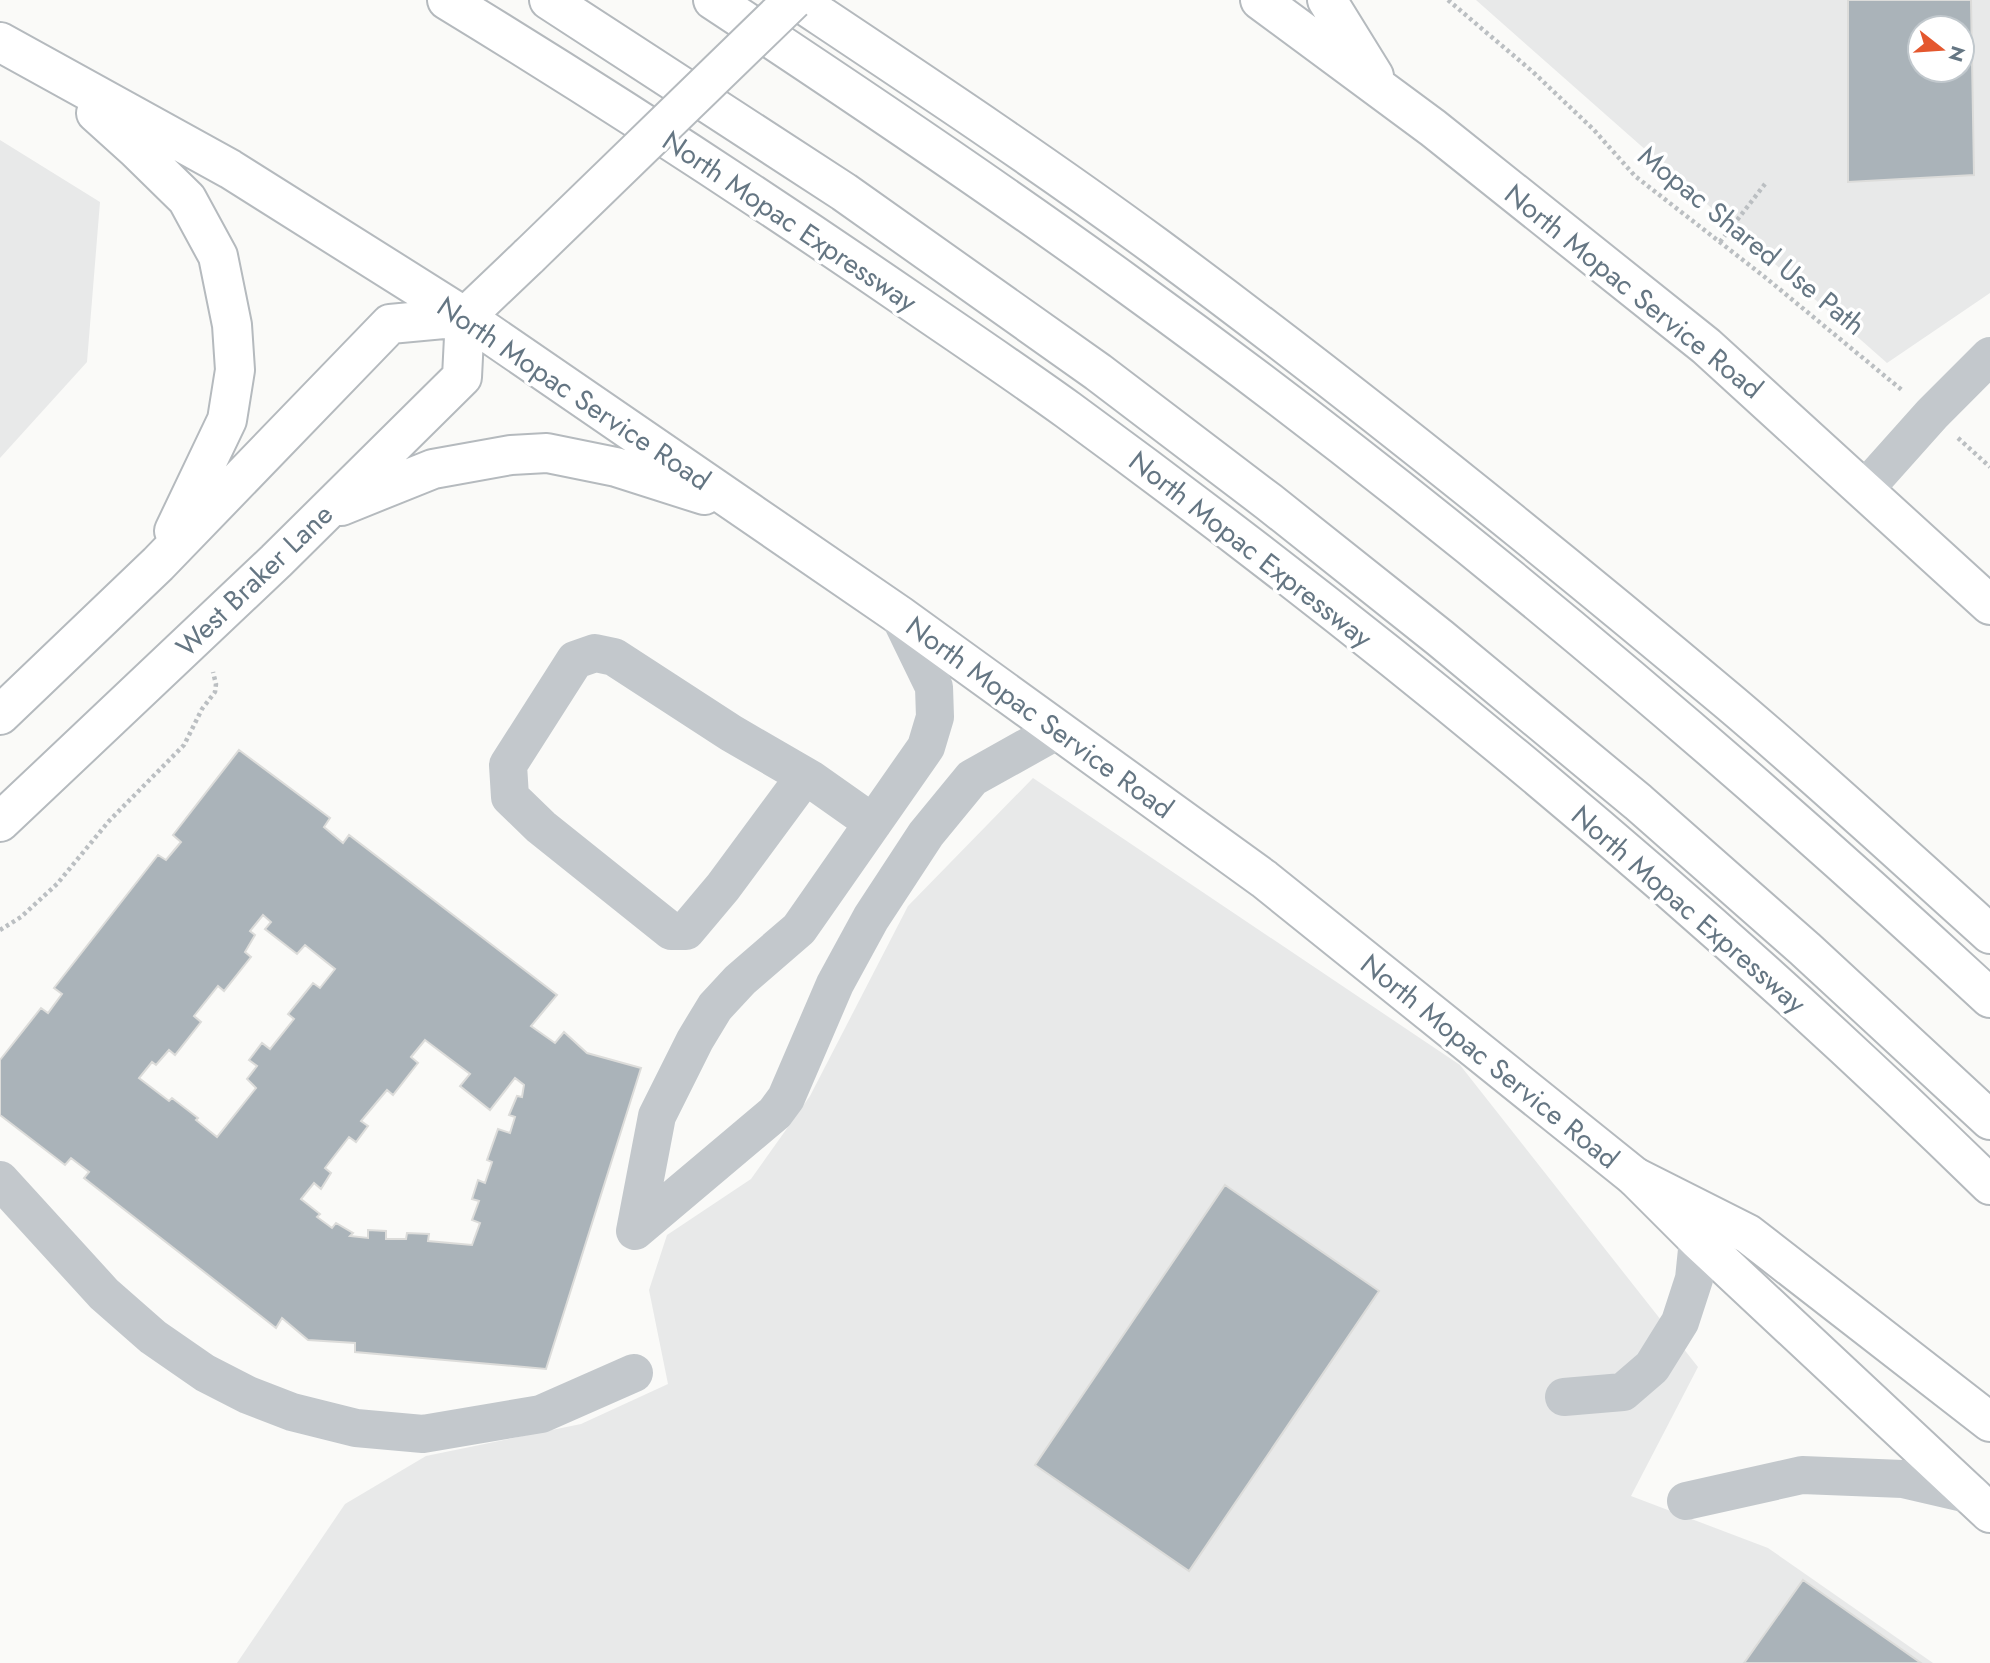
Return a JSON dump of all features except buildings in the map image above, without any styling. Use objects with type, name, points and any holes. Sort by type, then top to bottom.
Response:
[{"type":"main road","name":"North Mopac Expressway","points":[[447,0],[576,79],[836,250],[1064,407],[1232,532],[1411,673],[1608,835],[1767,975],[1990,1185]]},
{"type":"main road","points":[[548,0],[855,200],[1098,372],[1269,502],[1440,638],[1638,802],[1805,949],[1990,1120]]},
{"type":"main road","points":[[713,0],[919,137],[1098,263],[1333,438],[1514,582],[1699,737],[1858,876],[1990,998]]},
{"type":"main road","points":[[0,715],[158,564],[390,324],[465,317],[795,0],[934,91],[1153,245],[1407,438],[1531,537],[1731,704],[1990,934]]},
{"type":"main road","name":"North Mopac Service Road","points":[[1260,0],[1433,128],[1706,346],[1990,605]]},
{"type":"main road","points":[[1327,0],[1387,96]]},
{"type":"main road","name":"North Mopac Service Road","points":[[0,42],[230,169],[465,317],[899,615],[1264,879],[1635,1177],[1698,1240],[1981,1504]]},
{"type":"main road","points":[[38,63],[137,150],[187,199],[218,256],[233,325],[235,370],[227,420],[158,564]]},
{"type":"main road","name":"West Braker Lane","points":[[0,822],[275,561],[462,377],[465,317]]},
{"type":"main road","points":[[323,513],[433,469],[510,455],[547,453],[616,467],[743,508]]},
{"type":"main road","points":[[1635,1177],[1748,1234],[1990,1422]]},
{"type":"street","points":[[1865,489],[1932,414],[1990,356]]},
{"type":"street","points":[[899,615],[934,687],[935,717],[926,747],[799,929],[734,986],[715,1007],[695,1040],[657,1116],[635,1231],[775,1113],[786,1098],[835,984],[872,918],[926,834],[972,778],[1058,730]]},
{"type":"street","points":[[806,776],[723,887],[686,931],[671,931],[541,827],[510,797],[508,765],[575,660],[595,653],[614,657],[731,733],[806,776],[873,823]]},
{"type":"street","points":[[0,1180],[104,1294],[153,1337],[205,1373],[248,1395],[292,1412],[356,1428],[423,1434],[541,1414],[634,1373]]},
{"type":"street","points":[[1564,1397],[1623,1392],[1652,1367],[1680,1322],[1693,1279],[1698,1240]]},
{"type":"street","points":[[1686,1501],[1802,1475],[1902,1479],[1981,1504]]},
{"type":"path","name":"Mopac Shared Use Path","points":[[1448,0],[1533,72],[1594,130],[1635,176],[1908,395]]},
{"type":"path","points":[[1720,242],[1765,184]]},
{"type":"path","points":[[1956,437],[1990,467]]},
{"type":"path","points":[[0,930],[21,917],[57,884],[109,821],[184,745],[202,709],[215,692],[212,668]]},
{"type":"shaded area","points":[[1476,0],[1990,0],[1990,293],[1887,363]]},
{"type":"shaded area","points":[[0,140],[100,202],[87,362],[0,458]]},
{"type":"shaded area","points":[[1033,778],[1460,1065],[1698,1367],[1631,1496],[1768,1548],[1933,1663],[237,1663],[345,1504],[426,1456],[581,1424],[668,1384],[649,1290],[667,1235],[751,1179],[810,1096],[908,906]]}]
